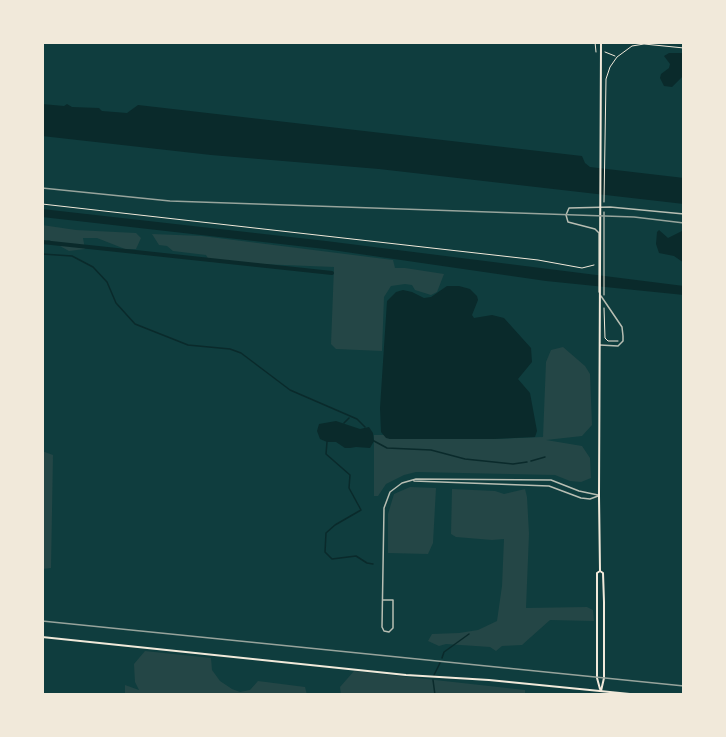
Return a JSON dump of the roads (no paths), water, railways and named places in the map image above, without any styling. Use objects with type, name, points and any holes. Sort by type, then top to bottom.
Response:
[{"type":"main road","points":[[601,42],[599,496],[600,571],[603,573],[604,622],[604,678],[601,692]]},
{"type":"main road","points":[[600,571],[597,573],[597,675],[601,692]]},
{"type":"main road","points":[[42,637],[405,675],[489,680],[640,695]]},
{"type":"street","points":[[599,345],[618,345],[623,341],[623,336],[622,327],[602,299],[598,288],[599,233],[595,229],[568,222],[566,213],[571,207],[610,207],[684,214]]},
{"type":"street","points":[[383,600],[393,600],[393,628],[387,633],[382,627],[385,504],[390,492],[396,486],[411,481],[486,478],[551,480],[599,496]]},
{"type":"street","points":[[411,481],[549,486],[581,498],[590,499],[599,496]]},
{"type":"waterway","points":[[42,242],[332,273]]},
{"type":"waterway","points":[[42,254],[72,256],[93,267],[107,282],[116,303],[135,324],[188,345],[230,349],[241,353],[290,390],[357,419],[365,427]]},
{"type":"waterway","points":[[344,423],[349,418]]},
{"type":"waterway","points":[[374,441],[387,448],[431,450],[465,459],[513,464],[527,462]]},
{"type":"waterway","points":[[327,442],[326,454],[350,475],[349,488],[361,510],[326,533],[325,552],[332,559],[356,556],[373,564]]},
{"type":"waterway","points":[[531,461],[545,457]]},
{"type":"waterway","points":[[442,658],[444,652],[469,634]]},
{"type":"waterway","points":[[434,675],[440,663]]},
{"type":"waterway","points":[[433,680],[435,695]]},
{"type":"railway","points":[[42,188],[170,201],[634,217],[684,223]]},
{"type":"railway","points":[[42,621],[684,686]]}]
